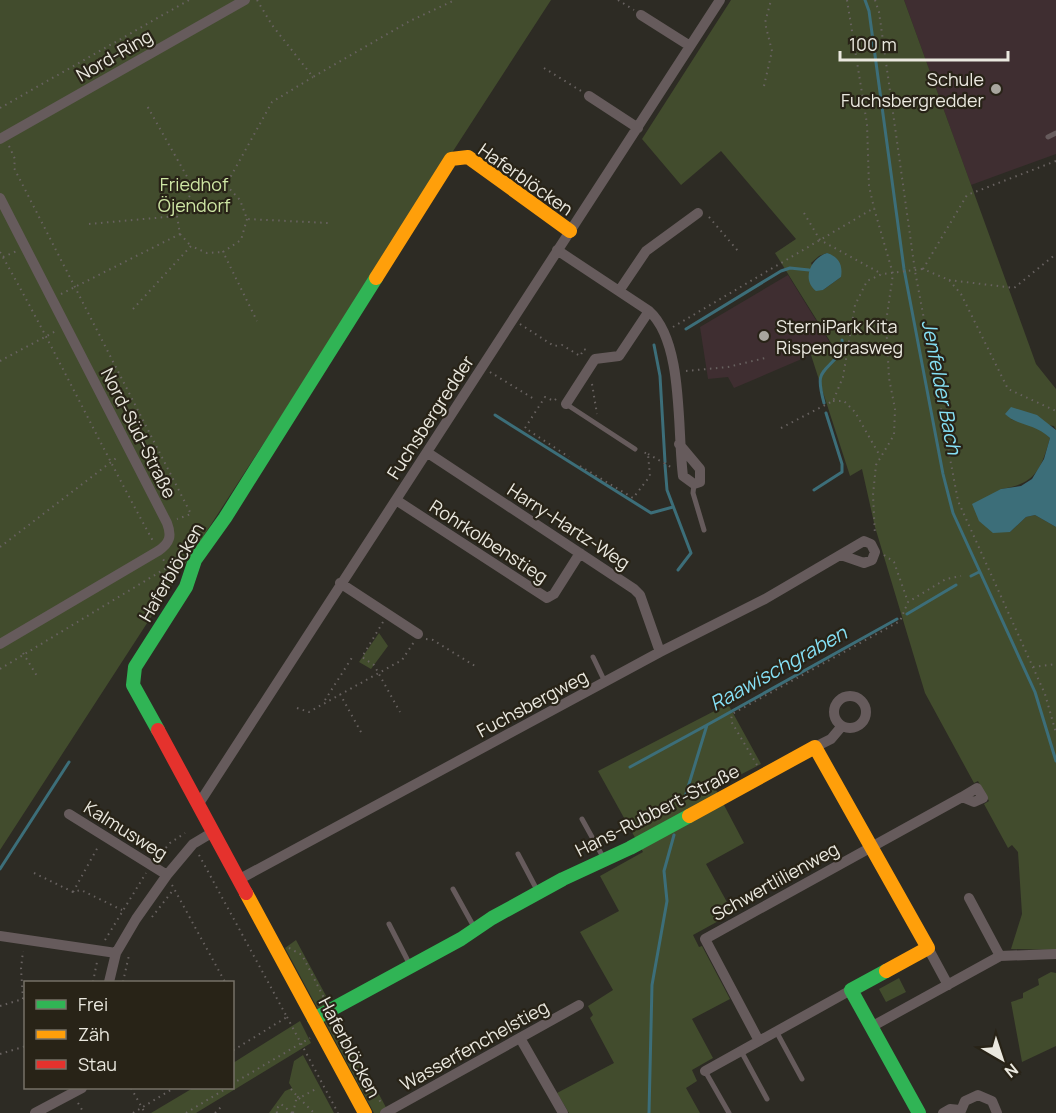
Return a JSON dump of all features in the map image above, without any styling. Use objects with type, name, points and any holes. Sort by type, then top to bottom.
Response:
[{"type":"street","name":"Nord-Ring","points":[[2,137],[245,0]]},
{"type":"street","name":"Fuchsbergredder","points":[[198,805],[720,0]]},
{"type":"street","points":[[641,15],[690,46]]},
{"type":"street","points":[[588,96],[638,128]]},
{"type":"street","name":"Haferblöcken","points":[[365,1113],[133,685],[132,676],[135,667],[186,587],[195,560],[225,518],[451,159],[468,157],[570,231]]},
{"type":"street","name":"Nord-Süd-Straße","points":[[0,198],[167,523],[170,537],[167,544],[158,551]]},
{"type":"street","points":[[619,291],[646,250],[698,213]]},
{"type":"street","points":[[557,250],[649,311],[665,332],[673,357],[679,444],[683,476],[694,484],[700,482],[700,469],[679,444]]},
{"type":"street","points":[[566,404],[595,359],[619,356],[649,311]]},
{"type":"street","name":"Harry-Hartz-Weg","points":[[428,453],[634,589],[639,595],[660,652]]},
{"type":"street","name":"Rohrkolbenstieg","points":[[396,500],[547,598],[554,594],[580,553]]},
{"type":"street","name":"Fuchsbergweg","points":[[238,880],[660,652],[765,599],[864,541],[877,548]]},
{"type":"street","points":[[841,555],[864,563],[873,558],[877,548]]},
{"type":"street","points":[[0,644],[158,551]]},
{"type":"street","points":[[340,583],[418,634]]},
{"type":"street","points":[[843,726],[831,739],[815,747],[948,985]]},
{"type":"street","name":"Hans-Rubbert-Straße","points":[[318,1025],[461,939],[474,928],[603,858],[630,848],[815,747]]},
{"type":"street","name":"Schwertlilienweg","points":[[759,1041],[705,939],[962,797]]},
{"type":"street","name":"Kalmusweg","points":[[69,814],[167,875]]},
{"type":"street","points":[[109,981],[116,953],[167,875],[193,844],[213,832]]},
{"type":"street","points":[[969,898],[1000,956]]},
{"type":"street","points":[[0,936],[116,953]]},
{"type":"street","points":[[705,1071],[928,948]]},
{"type":"street","points":[[871,1027],[1000,956],[1056,954]]},
{"type":"street","points":[[851,990],[919,1113]]},
{"type":"street","name":"Wasserfenchelstieg","points":[[385,1113],[579,1005]]},
{"type":"street","points":[[520,1038],[563,1113]]},
{"type":"street","points":[[35,1113],[80,1089]]},
{"type":"street","points":[[943,1113],[950,1109],[960,1112],[969,1098],[981,1096],[992,1101],[998,1113]]},
{"type":"lane","points":[[1048,137],[1056,133]]},
{"type":"lane","points":[[566,404],[635,449]]},
{"type":"lane","points":[[694,484],[693,493],[704,530]]},
{"type":"lane","points":[[593,657],[605,682]]},
{"type":"lane","points":[[582,819],[603,858]]},
{"type":"lane","points":[[518,854],[539,892]]},
{"type":"lane","points":[[453,889],[474,928]]},
{"type":"lane","points":[[389,924],[411,967]]},
{"type":"lane","points":[[776,1031],[802,1079]]},
{"type":"lane","points":[[741,1051],[767,1099]]},
{"type":"lane","points":[[705,1071],[729,1113]]},
{"type":"path","points":[[0,108],[189,0]]},
{"type":"path","points":[[257,0],[272,25],[313,77]]},
{"type":"path","points":[[226,185],[272,102],[410,21],[454,0]]},
{"type":"path","points":[[618,0],[641,15]]},
{"type":"path","points":[[764,86],[772,51],[765,23],[771,0]]},
{"type":"path","points":[[847,0],[867,124],[869,186],[893,274],[886,322],[889,378],[895,409],[894,435],[876,465],[873,495],[875,532],[877,548],[880,554],[894,562],[908,602]]},
{"type":"path","points":[[875,0],[879,12],[904,181],[915,272],[958,501],[1045,694],[1056,733]]},
{"type":"path","points":[[544,68],[588,96]]},
{"type":"path","points":[[146,104],[194,189]]},
{"type":"path","points":[[2,137],[15,159],[14,168],[191,514],[167,523]]},
{"type":"path","points":[[833,401],[843,377],[855,305],[867,281],[882,274],[915,272],[923,269],[967,195],[1056,161]]},
{"type":"path","points":[[194,189],[226,185]]},
{"type":"path","points":[[194,189],[177,216],[180,234],[191,246],[207,253],[223,252],[241,240],[247,219],[240,200],[226,185]]},
{"type":"path","points":[[665,332],[874,208]]},
{"type":"path","points":[[698,213],[706,213],[738,251]]},
{"type":"path","points":[[804,213],[820,240],[882,274]]},
{"type":"path","points":[[89,224],[177,216]]},
{"type":"path","points":[[247,219],[328,223]]},
{"type":"path","points":[[51,299],[180,234]]},
{"type":"path","points":[[133,309],[191,246]]},
{"type":"path","points":[[3,257],[24,247]]},
{"type":"path","points":[[0,252],[47,336],[109,462],[168,567],[0,669]]},
{"type":"path","points":[[223,252],[257,321]]},
{"type":"path","points":[[923,269],[948,280],[1014,288],[1056,254]]},
{"type":"path","points":[[948,280],[971,309],[1008,389],[1056,411]]},
{"type":"path","points":[[513,320],[554,346],[562,345],[580,356],[584,349],[601,358]]},
{"type":"path","points":[[0,361],[65,327]]},
{"type":"path","points":[[674,373],[728,367],[765,358]]},
{"type":"path","points":[[482,368],[534,399]]},
{"type":"path","points":[[589,370],[598,423],[596,425]]},
{"type":"path","points":[[566,404],[545,397],[525,428],[569,457]]},
{"type":"path","points":[[781,428],[833,401],[844,401],[855,412],[880,456]]},
{"type":"path","points":[[635,449],[673,468],[677,476],[683,476]]},
{"type":"path","points":[[0,547],[109,462],[130,450]]},
{"type":"path","points":[[580,465],[633,498],[650,476],[648,454]]},
{"type":"path","points":[[763,775],[731,721],[732,714],[900,621],[908,602],[946,579],[962,576]]},
{"type":"path","points":[[388,614],[362,657],[374,665],[400,712]]},
{"type":"path","points":[[297,708],[309,712],[402,660],[418,634],[429,642],[433,640],[475,666]]},
{"type":"path","points":[[23,653],[37,676]]},
{"type":"path","points":[[324,703],[354,656]]},
{"type":"path","points":[[1033,667],[1056,664]]},
{"type":"path","points":[[340,694],[362,734]]},
{"type":"path","points":[[93,981],[99,950],[122,910],[151,865],[170,843],[185,833]]},
{"type":"path","points":[[73,892],[104,836]]},
{"type":"path","points":[[204,865],[338,1113]]},
{"type":"path","points":[[34,873],[73,892],[81,890],[122,910]]},
{"type":"path","points":[[167,875],[224,981]]},
{"type":"path","points":[[146,925],[174,889]]},
{"type":"path","points":[[0,1006],[24,999],[21,969],[25,939]]},
{"type":"path","points":[[123,981],[130,948]]},
{"type":"path","points":[[234,1050],[287,1017]]},
{"type":"path","points":[[234,1083],[301,1043],[318,1025]]},
{"type":"path","points":[[0,1054],[24,1047]]},
{"type":"path","points":[[278,1113],[276,1108],[281,1104],[292,1113],[298,1097],[318,1088]]},
{"type":"path","points":[[132,1089],[145,1113]]},
{"type":"path","points":[[133,1113],[172,1089]]},
{"type":"path","points":[[186,1113],[226,1089]]},
{"type":"path","points":[[291,1089],[314,1113]]},
{"type":"path","points":[[215,1113],[223,1105]]},
{"type":"shaded area","name":"Schule Fuchsbergredder","points":[[904,0],[1056,0],[1056,154],[971,185]]},
{"type":"shaded area","name":"SterniPark Kita Rispengrasweg","points":[[788,275],[832,346],[734,388],[728,377],[708,379],[700,327]]},
{"type":"green space","name":"Friedhof Öjendorf","points":[[0,0],[551,0],[0,850]]},
{"type":"green space","points":[[731,0],[904,0],[1036,364],[1056,389],[1056,430],[1054,426],[1010,419],[1039,428],[1050,438],[1040,467],[1035,474],[1022,483],[1001,489],[1010,532],[1026,517],[1035,515],[1056,527],[1056,950],[1011,949],[1022,914],[1018,852],[1012,845],[1008,848],[984,804],[989,801],[978,781],[974,783],[925,693],[875,527],[862,469],[850,476],[811,355],[833,346],[775,253],[796,239],[721,151],[681,185],[642,139]],"holes":[[[827,253],[841,277],[823,290],[811,263]]]},
{"type":"green space","points":[[379,633],[388,646],[371,669],[359,662]]},
{"type":"green space","points":[[728,704],[761,764],[715,788],[744,843],[706,864],[733,913],[693,935],[699,947],[702,946],[730,999],[692,1019],[713,1058],[692,1070],[697,1081],[686,1088],[700,1113],[569,1113],[557,1093],[614,1063],[590,1018],[593,1015],[588,1006],[613,990],[580,932],[619,911],[600,876],[643,852],[598,771]]},
{"type":"green space","points":[[296,940],[389,1113],[374,1113],[285,948]]},
{"type":"green space","points":[[1051,972],[1056,973],[1056,1046],[1022,1062],[1011,1002],[1023,998],[1023,993],[1039,985],[1038,979]]},
{"type":"green space","points":[[899,978],[906,992],[886,1002],[879,989]]},
{"type":"green space","points":[[300,1021],[311,1043],[196,1113],[151,1113],[191,1089],[234,1089],[234,1062]]},
{"type":"green space","points":[[303,1055],[334,1113],[269,1113],[285,1091],[292,1088],[289,1083],[294,1061]]},
{"type":"water","points":[[827,253],[839,262],[841,277],[823,290],[816,291],[809,281],[810,269],[816,259]]},
{"type":"water","points":[[1011,407],[1037,415],[1056,430],[1056,527],[1035,515],[1026,517],[1010,532],[993,533],[979,521],[972,504],[1001,489],[1021,486],[1032,479],[1044,459],[1050,438],[1010,418],[1005,414]]},
{"type":"waterway","name":"Jenfelder Bach","points":[[865,0],[869,11],[904,269],[943,474],[953,513],[1035,692],[1056,761]]},
{"type":"waterway","points":[[686,329],[781,271],[790,268],[809,270]]},
{"type":"waterway","points":[[824,403],[820,378],[825,369],[842,351],[842,340]]},
{"type":"waterway","points":[[654,345],[660,376],[665,462]]},
{"type":"waterway","points":[[814,490],[842,472],[842,464],[826,413]]},
{"type":"waterway","points":[[495,415],[651,513],[673,507]]},
{"type":"waterway","points":[[665,465],[667,490],[691,553],[678,570]]},
{"type":"waterway","name":"Raawischgraben","points":[[971,576],[979,572]]},
{"type":"waterway","name":"Raawischgraben","points":[[907,614],[956,585]]},
{"type":"waterway","name":"Raawischgraben","points":[[685,797],[707,725],[897,619]]},
{"type":"waterway","points":[[630,767],[707,725]]},
{"type":"waterway","points":[[0,869],[69,762]]},
{"type":"waterway","name":"Raawischgraben","points":[[649,1113],[652,985],[667,901],[664,871],[674,835]]},
{"type":"traffic: fast","points":[[158,730],[133,685],[135,667],[186,587],[195,560],[225,518],[376,278]]},
{"type":"traffic: fast","points":[[314,1019],[461,939],[492,918],[563,879],[630,848],[689,816]]},
{"type":"traffic: fast","points":[[886,971],[851,990],[919,1113]]},
{"type":"traffic: slow","points":[[376,278],[451,159],[468,157],[570,231]]},
{"type":"traffic: slow","points":[[689,816],[815,747],[928,948],[886,971]]},
{"type":"traffic: slow","points":[[246,893],[365,1113]]},
{"type":"traffic: jam","points":[[158,730],[246,893]]},
{"type":"place","name":"Schule Fuchsbergredder","points":[[996,89]]},
{"type":"place","name":"SterniPark Kita Rispengrasweg","points":[[764,336]]}]
